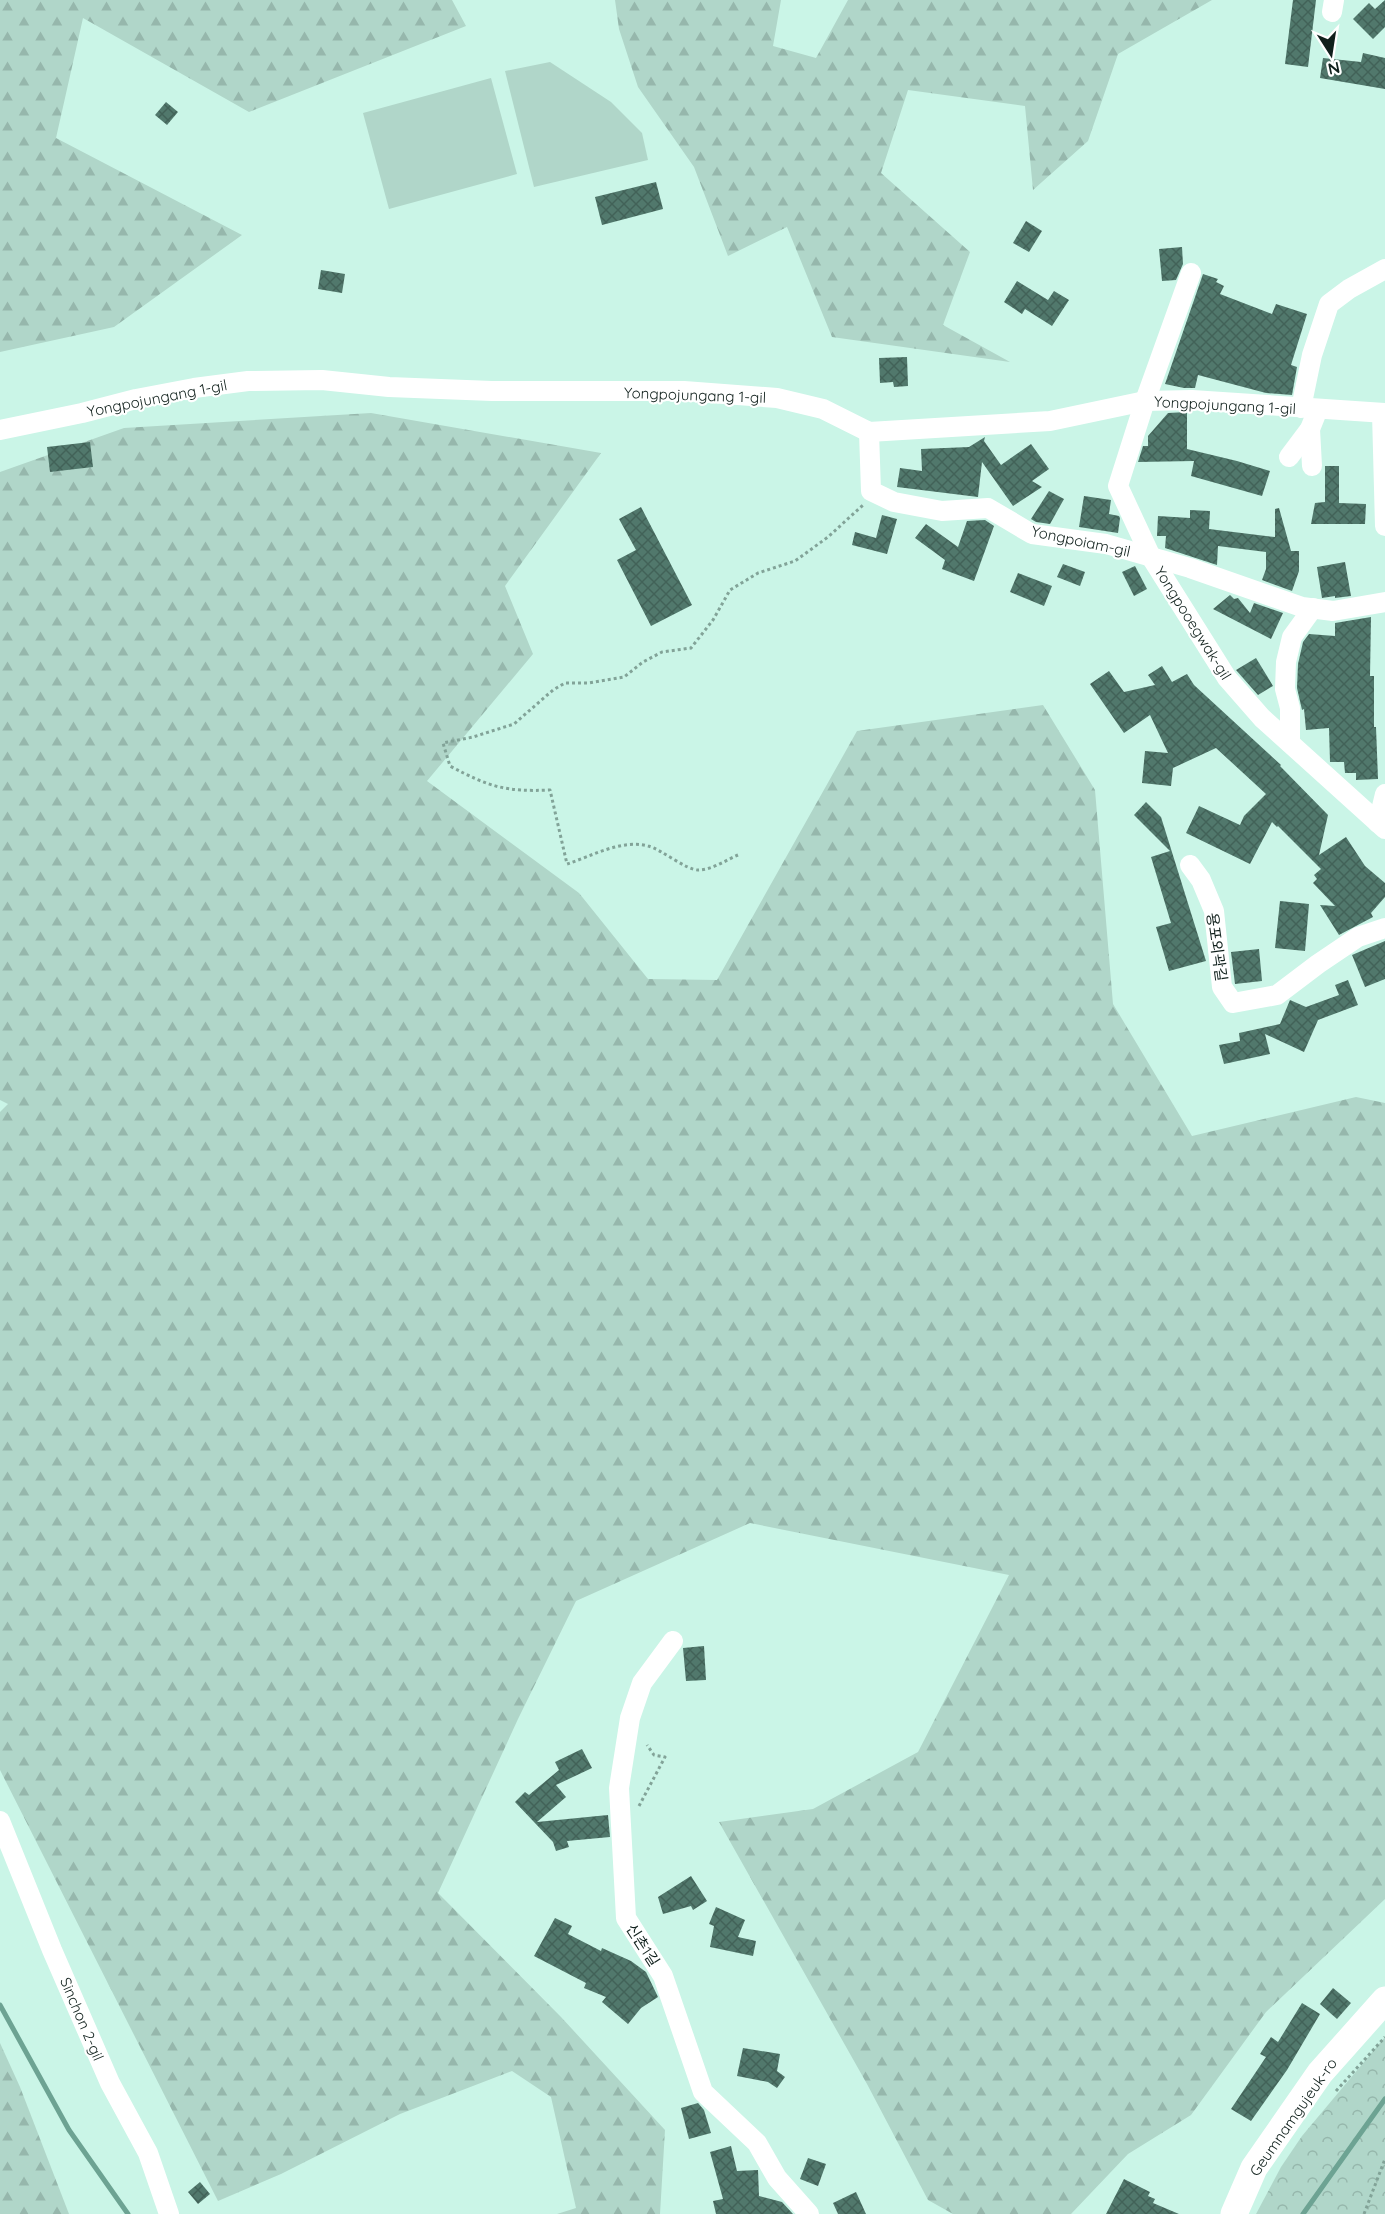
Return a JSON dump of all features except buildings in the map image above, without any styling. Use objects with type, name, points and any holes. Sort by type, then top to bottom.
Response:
[{"type":"main road","name":"Geumnamgujeuk-ro","points":[[1234,2214],[1254,2168],[1320,2073],[1385,2000]]},
{"type":"street","points":[[1312,466],[1310,409],[1312,355],[1329,304],[1349,289],[1385,269]]},
{"type":"street","points":[[1145,401],[1191,273]]},
{"type":"street","name":"Yongpojungang 1-gil","points":[[0,430],[194,388],[248,381],[322,380],[389,387],[492,391],[684,392],[777,398],[824,409],[869,432],[1050,421],[1145,401],[1192,400],[1383,413]]},
{"type":"street","name":"Yongpooegwak-gil","points":[[1145,401],[1118,486],[1151,557],[1227,678],[1262,718],[1381,826]]},
{"type":"street","points":[[1383,413],[1385,526]]},
{"type":"street","points":[[1289,457],[1310,429]]},
{"type":"street","points":[[869,432],[871,491]]},
{"type":"street","name":"Yongpoiam-gil","points":[[871,491],[894,502],[942,511],[988,508],[1032,534],[1106,544],[1190,568],[1272,598],[1313,608],[1333,611],[1385,602]]},
{"type":"street","points":[[1290,743],[1290,708],[1285,689],[1286,662],[1292,637],[1313,608]]},
{"type":"street","points":[[1381,826],[1385,794]]},
{"type":"street","name":"용포외곽길","points":[[1190,865],[1201,880],[1214,911],[1222,987],[1233,1003],[1277,995],[1358,937],[1385,928]]},
{"type":"street","name":"신촌1길","points":[[673,1641],[642,1683],[630,1718],[619,1788],[626,1918],[663,1976],[703,2092],[757,2143],[777,2178],[809,2214]]},
{"type":"street","name":"Sinchon 2-gil","points":[[0,1821],[52,1950],[110,2083],[148,2153],[169,2214]]},
{"type":"path","points":[[738,855],[697,870],[647,846],[617,845],[597,855],[567,864],[550,790],[519,791],[481,783],[450,766],[443,743],[514,724],[553,690],[565,683],[589,683],[624,677],[643,662],[662,652],[691,648],[713,620],[730,590],[758,573],[795,561],[828,537],[860,509],[871,491]]},
{"type":"path","points":[[621,1829],[636,1814],[665,1757],[654,1755],[647,1745]]},
{"type":"path","points":[[1331,2097],[1385,2037]]},
{"type":"path","points":[[1364,2214],[1385,2159]]},
{"type":"green space","points":[[0,0],[452,0],[466,26],[249,112],[83,18],[56,138],[242,235],[114,327],[0,352]]},
{"type":"green space","points":[[615,0],[781,0],[773,46],[816,58],[848,0],[1212,0],[1118,54],[1088,141],[1033,190],[1025,106],[908,90],[881,173],[970,252],[943,325],[1010,362],[832,337],[787,227],[728,256],[694,167],[638,87],[619,29]]},
{"type":"green space","points":[[550,62],[611,102],[642,133],[648,160],[534,187],[505,71]]},
{"type":"green space","points":[[491,78],[517,174],[389,209],[363,113]]},
{"type":"green space","points":[[371,413],[601,453],[505,586],[533,654],[427,781],[579,893],[648,979],[717,980],[857,731],[1043,705],[1095,790],[1113,1004],[1192,1136],[1356,1097],[1385,1103],[1385,1899],[1266,2012],[1191,2115],[1128,2154],[1071,2214],[953,2214],[928,2200],[867,2084],[719,1822],[813,1809],[918,1752],[1009,1575],[750,1523],[576,1601],[518,1719],[438,1893],[561,2017],[665,2130],[660,2214],[557,2214],[576,2208],[551,2097],[512,2071],[400,2114],[281,2174],[218,2201],[0,1770],[0,1112],[8,1104],[0,1100],[0,472],[124,428]]},
{"type":"green space","points":[[1385,2037],[1385,2214],[1256,2214],[1281,2167],[1302,2136]]},
{"type":"green space","points":[[0,2043],[20,2087],[69,2214],[0,2214]]},
{"type":"waterway","points":[[0,2005],[69,2130],[128,2214]]},
{"type":"waterway","points":[[1303,2214],[1385,2099]]}]
